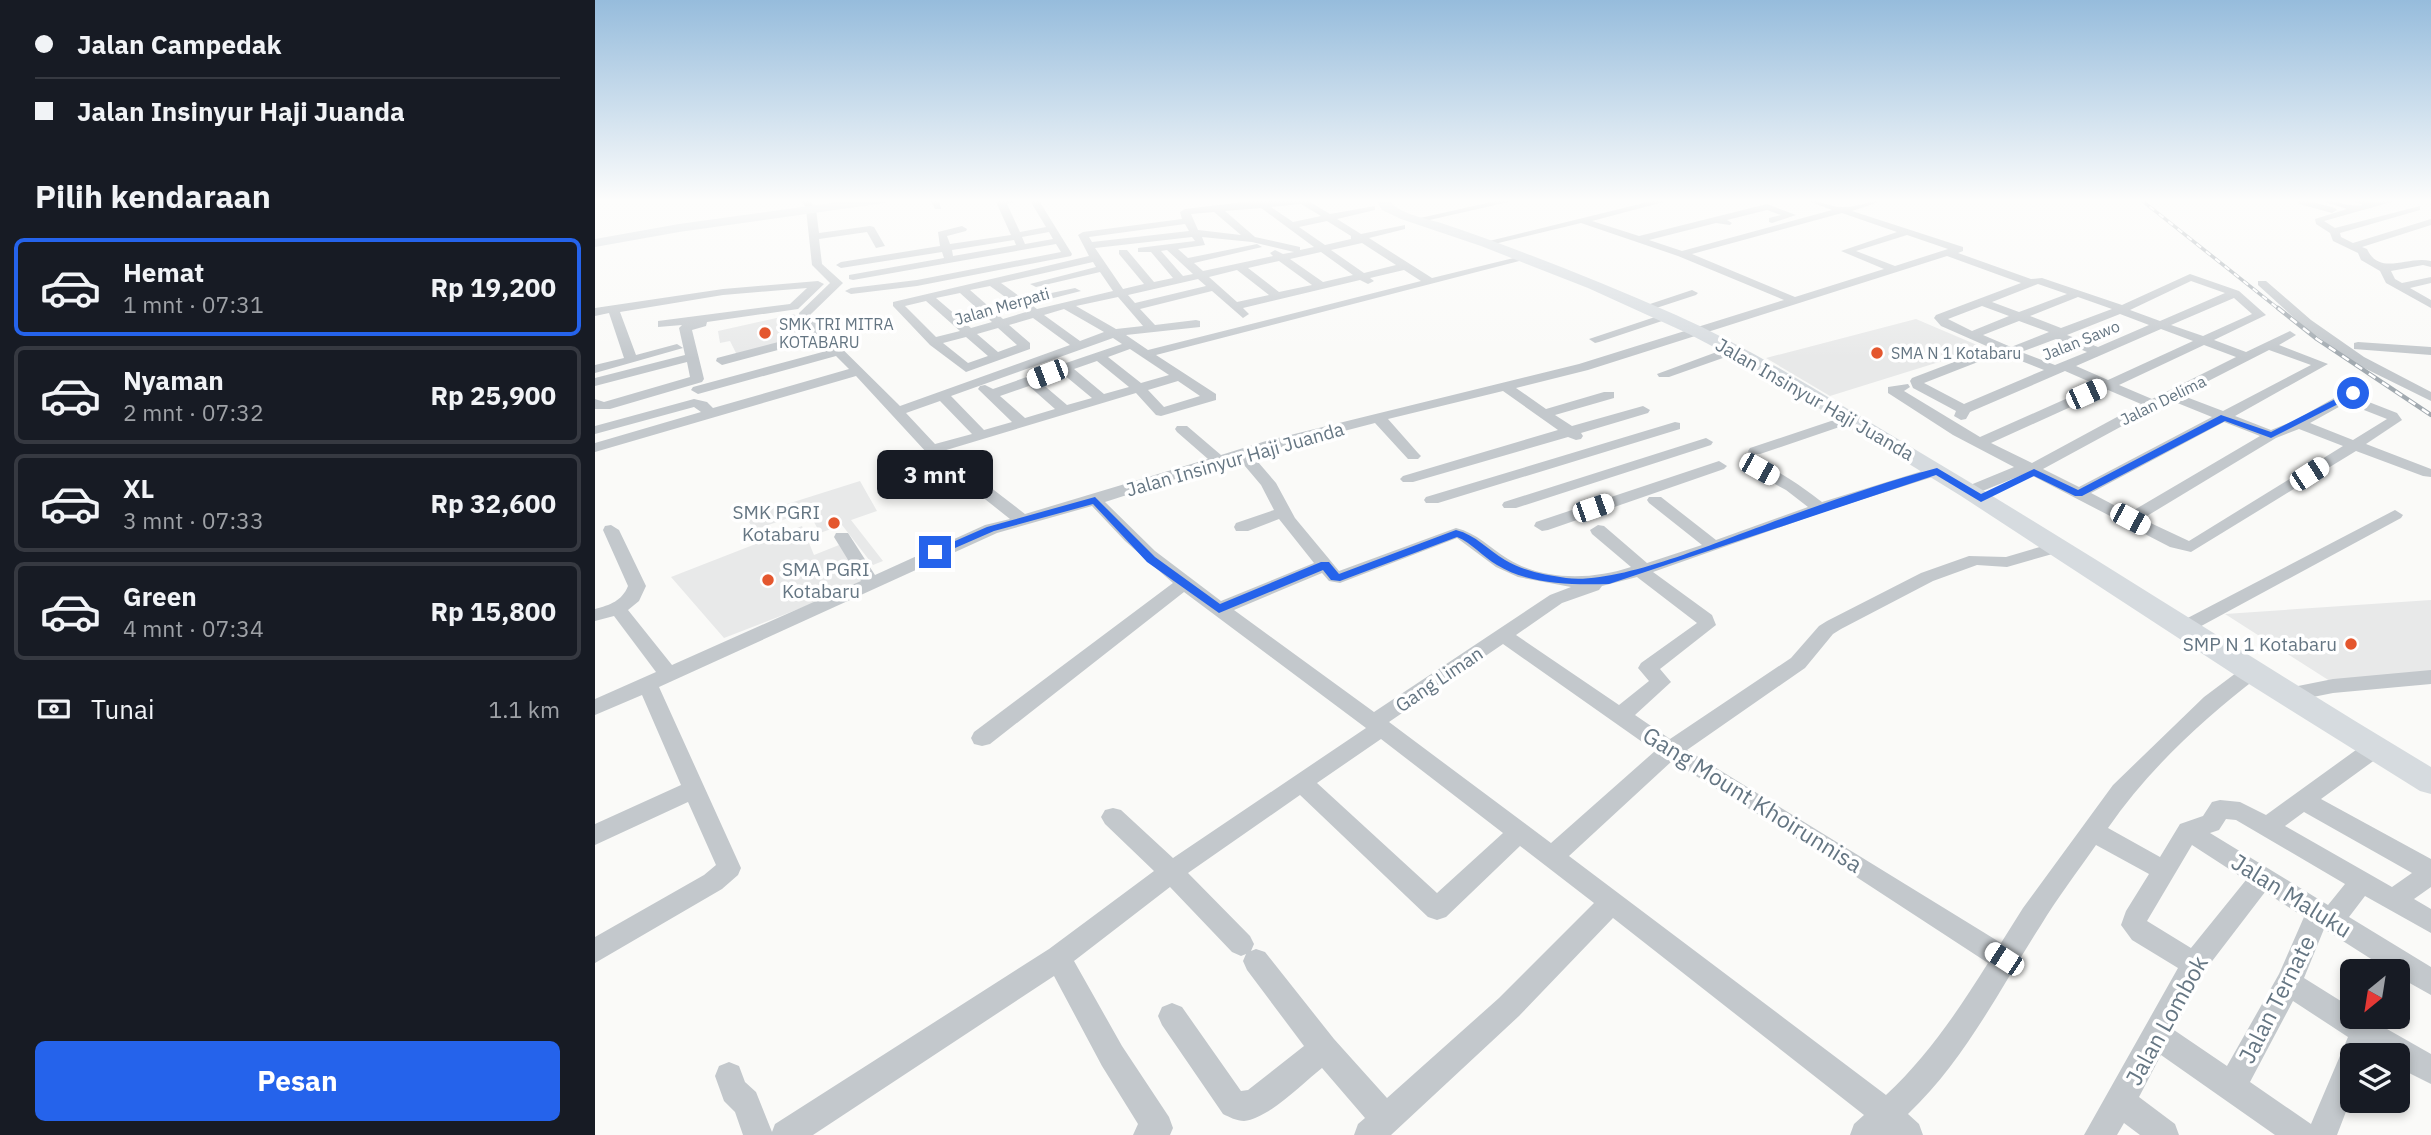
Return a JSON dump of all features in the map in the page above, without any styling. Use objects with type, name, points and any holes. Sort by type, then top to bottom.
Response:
[{"type":"highway","name":"Jalan Insinyur Haji Juanda","points":[[1510,252],[1695,330],[1852,418],[2185,627],[2288,695],[2431,782]]},
{"type":"street","points":[[816,252],[817,265],[838,283],[804,316],[898,411],[932,450],[1021,519]]},
{"type":"street","points":[[841,265],[900,252]]},
{"type":"street","points":[[947,252],[951,277]]},
{"type":"street","points":[[853,277],[1000,252]]},
{"type":"street","points":[[851,291],[951,277],[1067,254],[1065,252]]},
{"type":"street","points":[[962,289],[1026,346],[964,368],[896,305],[928,297],[962,289],[992,282],[1085,252]]},
{"type":"street","points":[[1092,252],[1150,327]]},
{"type":"street","points":[[1123,252],[1151,286]]},
{"type":"street","points":[[1157,252],[1180,279]]},
{"type":"street","points":[[1175,252],[1254,325]]},
{"type":"street","points":[[1185,262],[1222,252]]},
{"type":"street","points":[[1273,252],[1321,286]]},
{"type":"street","points":[[1291,252],[1302,253]]},
{"type":"street","points":[[1007,292],[1111,279],[1151,286],[1305,252]]},
{"type":"street","points":[[1327,252],[1385,292]]},
{"type":"street","points":[[1384,252],[1428,281]]},
{"type":"street","points":[[1676,252],[1793,300]]},
{"type":"street","points":[[1682,254],[1689,252]]},
{"type":"street","points":[[1846,252],[1894,269]]},
{"type":"street","points":[[1695,330],[1951,252]]},
{"type":"street","points":[[2364,252],[2368,260],[2385,269],[2423,262],[2431,264]]},
{"type":"street","points":[[1948,253],[2030,282]]},
{"type":"street","points":[[990,395],[1099,356],[1208,336],[1524,257]]},
{"type":"street","points":[[1236,306],[1406,266]]},
{"type":"street","points":[[1240,267],[1277,296]]},
{"type":"street","points":[[1958,432],[1956,424],[1964,409],[1918,385],[1917,381],[2121,309],[2190,277],[2203,268]]},
{"type":"street","points":[[2385,269],[2388,279],[2425,298],[2431,305]]},
{"type":"street","points":[[1980,443],[2260,314],[2235,293],[2190,277]]},
{"type":"street","points":[[1021,303],[1111,279]]},
{"type":"street","name":"Jalan Merpati","points":[[934,342],[1087,300],[1111,279]]},
{"type":"street","points":[[2399,287],[2431,280]]},
{"type":"street","points":[[2152,404],[2108,384],[2006,350],[1945,323],[1940,318],[2030,282],[2045,281],[2248,357]]},
{"type":"street","points":[[992,282],[1078,345]]},
{"type":"street","points":[[2262,283],[2307,323],[2359,360],[2431,397]]},
{"type":"street","points":[[2419,283],[2431,287]]},
{"type":"street","points":[[898,411],[1110,331],[1150,327],[1183,311],[1212,288]]},
{"type":"street","points":[[1644,308],[1692,293]]},
{"type":"street","points":[[1972,335],[2079,293]]},
{"type":"street","name":"Jalan Sawo","points":[[1964,409],[2235,293]]},
{"type":"street","points":[[595,403],[599,407],[605,406],[688,383],[697,377],[686,327],[740,314],[794,307],[807,295],[657,312]]},
{"type":"street","points":[[928,297],[997,358]]},
{"type":"street","points":[[1087,300],[1110,331]]},
{"type":"street","points":[[1980,301],[2097,351]]},
{"type":"street","points":[[1065,305],[1211,397],[1162,412],[1143,392],[1099,356]]},
{"type":"street","points":[[1132,307],[1183,311],[1208,336]]},
{"type":"street","points":[[595,312],[613,308],[740,314]]},
{"type":"street","points":[[613,308],[631,359]]},
{"type":"street","points":[[657,312],[672,349]]},
{"type":"street","points":[[1595,339],[1665,318]]},
{"type":"street","name":"Jalan Insinyur Haji Juanda","points":[[595,708],[972,536],[1021,519],[1095,500],[1242,453],[1583,367],[1695,330]]},
{"type":"street","points":[[722,361],[821,335]]},
{"type":"street","name":"Jalan Delima","points":[[1975,495],[2032,469],[2152,404],[2290,335]]},
{"type":"street","points":[[2078,494],[2322,364],[2269,346]]},
{"type":"street","points":[[2358,346],[2431,351]]},
{"type":"street","points":[[595,369],[672,349],[691,357]]},
{"type":"street","points":[[1664,374],[1733,350]]},
{"type":"street","points":[[698,390],[838,352]]},
{"type":"street","points":[[1048,356],[1101,399]]},
{"type":"street","points":[[595,382],[691,357]]},
{"type":"street","points":[[595,397],[691,357]]},
{"type":"street","points":[[595,448],[858,371]]},
{"type":"street","points":[[932,450],[1101,399],[1143,392],[1185,379]]},
{"type":"street","points":[[1030,380],[1065,411]]},
{"type":"street","points":[[978,382],[1021,422]]},
{"type":"street","points":[[1508,384],[1543,414],[1596,450],[1714,547]]},
{"type":"street","points":[[1903,387],[1893,390],[1958,432],[2176,543],[2191,547],[2395,418],[2350,396],[2271,436],[2130,519]]},
{"type":"street","points":[[942,395],[981,435]]},
{"type":"street","points":[[1543,414],[1609,395]]},
{"type":"street","points":[[2172,396],[2271,436]]},
{"type":"street","points":[[595,430],[694,403],[702,405],[711,413]]},
{"type":"street","points":[[1408,480],[1643,410]]},
{"type":"street","points":[[1378,417],[1413,456]]},
{"type":"street","points":[[1820,508],[1755,459],[1852,418]]},
{"type":"street","points":[[2299,424],[2428,473]]},
{"type":"street","points":[[1432,500],[1675,426]]},
{"type":"street","points":[[1182,429],[1218,460]]},
{"type":"street","points":[[1510,505],[1706,442]]},
{"type":"street","points":[[1242,453],[1268,483],[1284,512],[1335,577],[1456,533],[1464,535],[1502,563],[1524,573],[1569,582],[1609,580],[1643,571],[1820,508],[1937,471]]},
{"type":"street","points":[[1466,463],[1487,484]]},
{"type":"street","points":[[1542,526],[1649,496],[1719,466]]},
{"type":"street","points":[[1095,500],[1151,559],[1612,902],[1887,1114],[1908,1135]]},
{"type":"street","points":[[1242,527],[1284,512]]},
{"type":"street","points":[[2185,627],[2395,515]]},
{"type":"street","points":[[595,615],[618,609],[633,597],[637,586],[611,530]]},
{"type":"street","points":[[1598,530],[1643,571],[1705,619],[1707,625],[1648,669],[1660,683],[1621,715]]},
{"type":"street","points":[[842,537],[870,582]]},
{"type":"street","points":[[1552,857],[1670,750],[1798,663],[1826,630],[1880,599],[1975,559],[2007,562],[2057,547]]},
{"type":"street","points":[[1219,609],[1325,565]]},
{"type":"street","name":"Gang Liman","points":[[786,1135],[1058,958],[1171,872],[1556,599],[1609,580]]},
{"type":"street","points":[[982,738],[1183,583]]},
{"type":"street","points":[[618,609],[652,656],[669,674]]},
{"type":"street","name":"Gang Mount Khoirunnisa","points":[[1504,636],[1670,750],[1823,843],[2004,959]]},
{"type":"street","points":[[1865,1135],[1918,1085],[1945,1052],[2051,888],[2121,791],[2211,702],[2251,671]]},
{"type":"street","points":[[2288,695],[2333,686],[2431,677]]},
{"type":"street","points":[[595,951],[713,882],[729,868],[647,684]]},
{"type":"street","points":[[2266,827],[2375,748]]},
{"type":"street","points":[[1301,782],[1437,909],[1519,833]]},
{"type":"street","points":[[595,835],[695,789]]},
{"type":"street","points":[[2305,801],[2429,870],[2430,874],[2393,900]]},
{"type":"street","points":[[2194,964],[2140,932],[2134,925],[2135,919],[2188,831],[2211,823],[2220,809],[2240,811],[2431,922]]},
{"type":"street","points":[[1113,817],[1171,872],[1248,953],[1324,1049],[1377,1127],[1509,1007],[1612,902]]},
{"type":"street","name":"Jalan Maluku","points":[[2188,831],[2325,916],[2381,959]]},
{"type":"street","points":[[2094,832],[2164,871]]},
{"type":"street","name":"Jalan Lombok","points":[[2099,1135],[2121,1102],[2194,964],[2263,876]]},
{"type":"street","name":"Jalan Ternate","points":[[2232,1086],[2325,916],[2361,882]]},
{"type":"street","points":[[1058,958],[1112,1056],[1158,1128],[1148,1135]]},
{"type":"street","name":"Jalan Maluku","points":[[2410,973],[2431,982]]},
{"type":"street","points":[[2288,983],[2360,1041],[2431,1070]]},
{"type":"street","points":[[1172,1016],[1233,1104],[1244,1106],[1256,1102],[1324,1049]]},
{"type":"street","points":[[2157,1035],[2301,1135]]},
{"type":"street","points":[[2322,1135],[2360,1041]]},
{"type":"street","points":[[729,1076],[734,1091],[745,1102],[758,1135]]},
{"type":"street","points":[[2121,1102],[2164,1135]]},
{"type":"shaded area","name":"SMK TRI MITRA KOTABARU","points":[[794,314],[814,335],[737,355],[730,341],[720,343],[718,331]]},
{"type":"shaded area","name":"SMA N 1 Kotabaru","points":[[1916,319],[1984,348],[1830,396],[1766,358]]},
{"type":"shaded area","name":"SMK PGRI Kotabaru","points":[[860,481],[877,511],[851,520],[883,561],[873,565],[842,525],[820,533],[808,511],[754,530],[746,517]]},
{"type":"shaded area","name":"SMA PGRI Kotabaru","points":[[802,526],[814,555],[839,545],[865,583],[724,638],[671,577]]},
{"type":"shaded area","name":"SMP N 1 Kotabaru","points":[[2431,600],[2431,674],[2333,683],[2225,614]]},
{"type":"railway","points":[[2207,252],[2280,310]]},
{"type":"railway","points":[[2278,308],[2317,339],[2431,415]]},
{"type":"place","name":"SMK TRI MITRA KOTABARU","points":[[765,333]]},
{"type":"place","name":"SMA N 1 Kotabaru","points":[[1877,353]]},
{"type":"place","name":"SMK PGRI Kotabaru","points":[[834,523]]},
{"type":"place","name":"SMA PGRI Kotabaru","points":[[768,580]]},
{"type":"place","name":"SMP N 1 Kotabaru","points":[[2351,644]]},
{"type":"route","points":[[935,552],[1021,519],[1095,500],[1124,534],[1151,559],[1219,609],[1325,565],[1335,577],[1346,576],[1456,533],[1464,535],[1502,563],[1524,573],[1569,582],[1609,580],[1646,570],[1820,508],[1937,471],[1981,499],[2034,472],[2078,494],[2224,417],[2271,436],[2299,424],[2353,393]]}]
